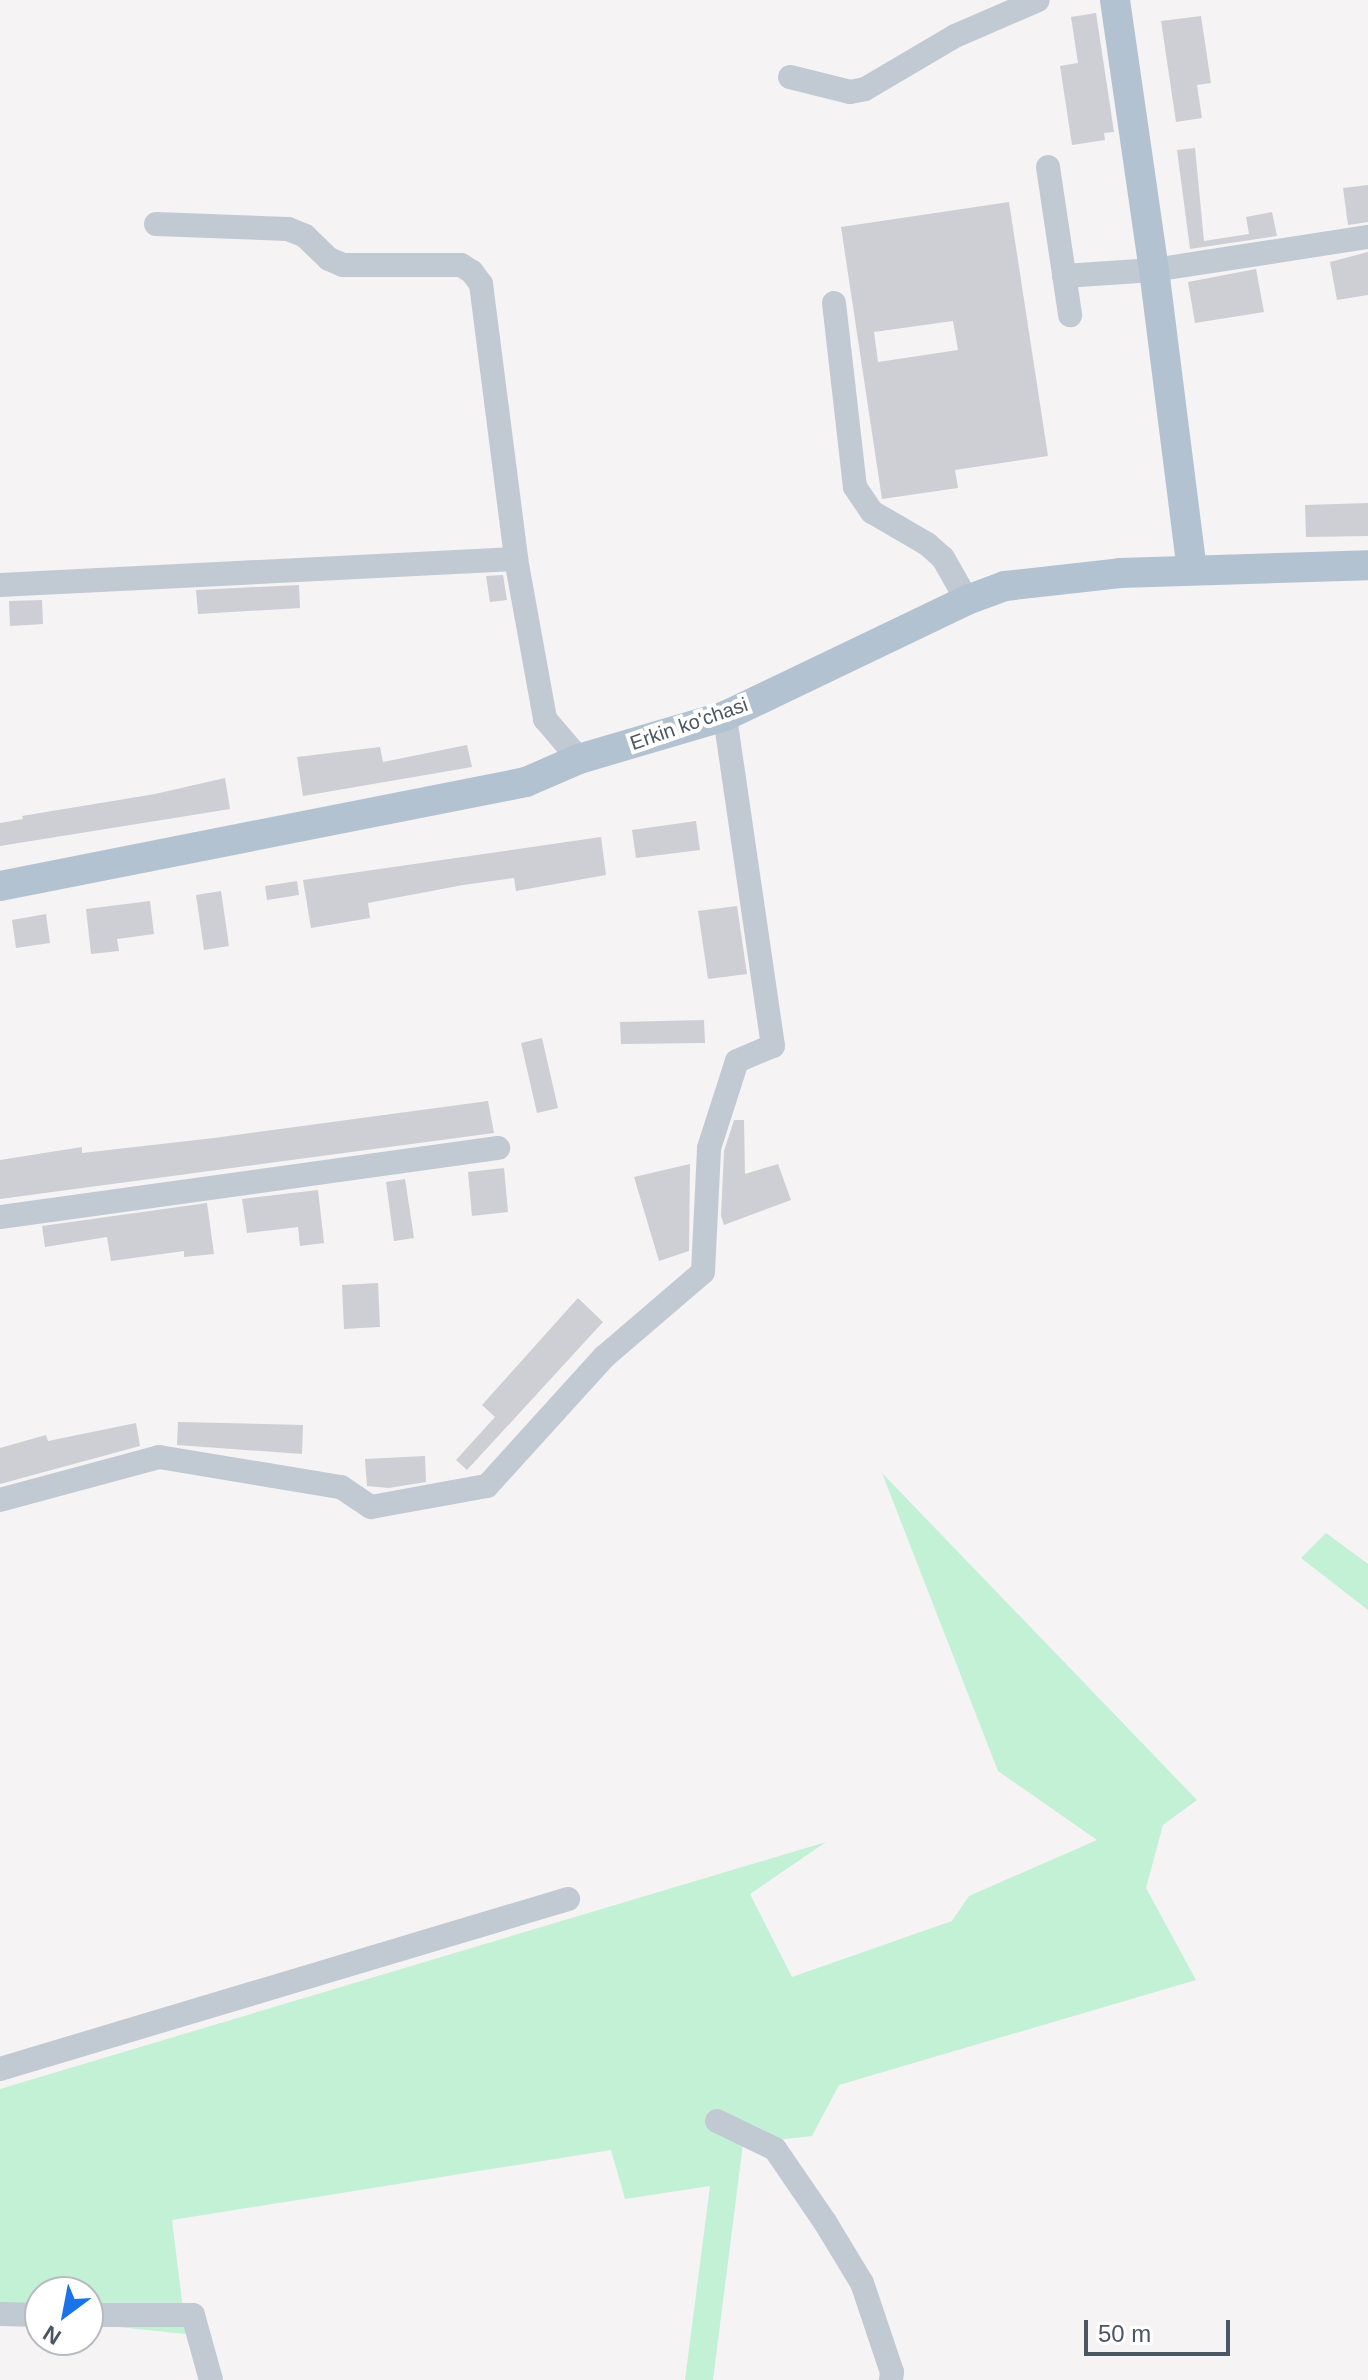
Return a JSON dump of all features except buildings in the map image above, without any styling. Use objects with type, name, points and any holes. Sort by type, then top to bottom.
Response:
[{"type":"main road","points":[[1115,0],[1154,270],[1192,569]]},
{"type":"main road","name":"Erkin ko'chasi","points":[[0,886],[526,782],[579,759],[725,716],[967,600],[1005,586],[1044,579],[1192,569],[1368,565]]},
{"type":"street","points":[[790,77],[850,92],[865,89],[955,36],[1038,0]]},
{"type":"street","points":[[1048,167],[1070,315]]},
{"type":"street","points":[[156,224],[288,229],[305,236],[329,259],[343,265],[461,265],[472,272],[481,284],[516,559],[545,719],[579,759]]},
{"type":"street","points":[[1064,276],[1154,270],[1368,237]]},
{"type":"street","points":[[834,303],[855,487],[872,512],[927,544],[943,558],[967,600]]},
{"type":"street","points":[[0,585],[516,559]]},
{"type":"street","points":[[0,1500],[159,1457],[341,1487],[371,1507],[487,1486],[604,1357],[703,1272],[709,1148],[737,1061],[773,1046],[725,716]]},
{"type":"street","points":[[0,1217],[498,1148]]},
{"type":"street","points":[[0,2069],[568,1899]]},
{"type":"street","points":[[717,2121],[775,2149],[825,2222],[862,2283],[892,2372],[891,2380]]},
{"type":"street","points":[[0,2314],[24,2315]]},
{"type":"street","points":[[104,2315],[193,2315],[211,2380]]},
{"type":"green space","points":[[882,1473],[1197,1800],[1163,1825],[1146,1888],[1196,1980],[839,2085],[812,2136],[743,2144],[713,2380],[685,2380],[710,2186],[625,2199],[611,2150],[172,2220],[186,2334],[104,2326],[104,2276],[24,2276],[24,2317],[0,2315],[0,2089],[826,1842],[750,1894],[792,1977],[952,1921],[969,1896],[1097,1840],[998,1771]]},
{"type":"green space","points":[[1326,1533],[1368,1564],[1368,1610],[1301,1558]]}]
